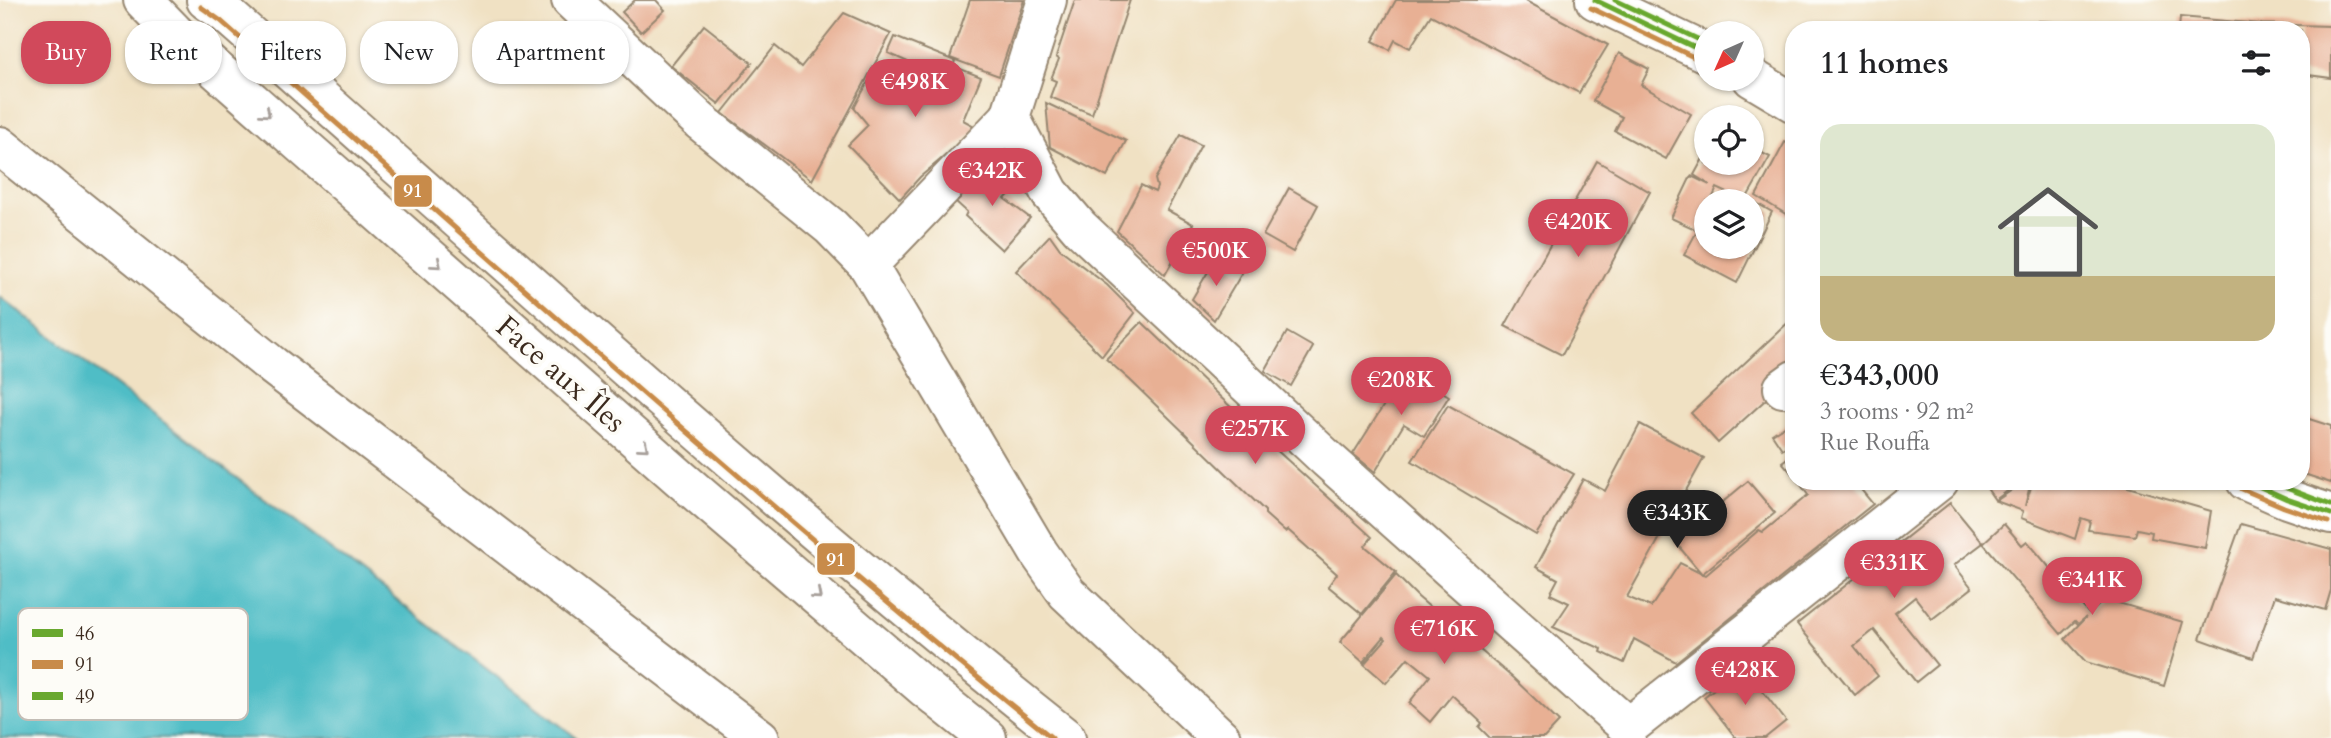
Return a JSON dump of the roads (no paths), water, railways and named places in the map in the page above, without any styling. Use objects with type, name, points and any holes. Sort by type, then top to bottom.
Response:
[{"type":"main road","points":[[129,0],[158,21]]},
{"type":"main road","name":"Face aux Îles","points":[[144,0],[164,21]]},
{"type":"main road","points":[[572,0],[700,121],[831,227],[868,265],[1039,553],[1067,593],[1220,738]]},
{"type":"main road","points":[[868,265],[1010,117],[1047,0]]},
{"type":"main road","points":[[1595,0],[1694,47]]},
{"type":"main road","name":"Face aux Îles","points":[[215,5],[724,452],[950,646],[1066,738]]},
{"type":"main road","name":"Face aux Îles","points":[[222,75],[681,480],[987,738]]},
{"type":"main road","points":[[1764,85],[1785,98]]},
{"type":"main road","points":[[1010,117],[1050,193],[1080,228],[1327,459],[1629,734],[1928,490]]},
{"type":"main road","points":[[0,146],[273,366],[760,738]]},
{"type":"main road","points":[[2266,490],[2331,514]]},
{"type":"water","points":[[0,297],[577,738],[0,738]]}]
